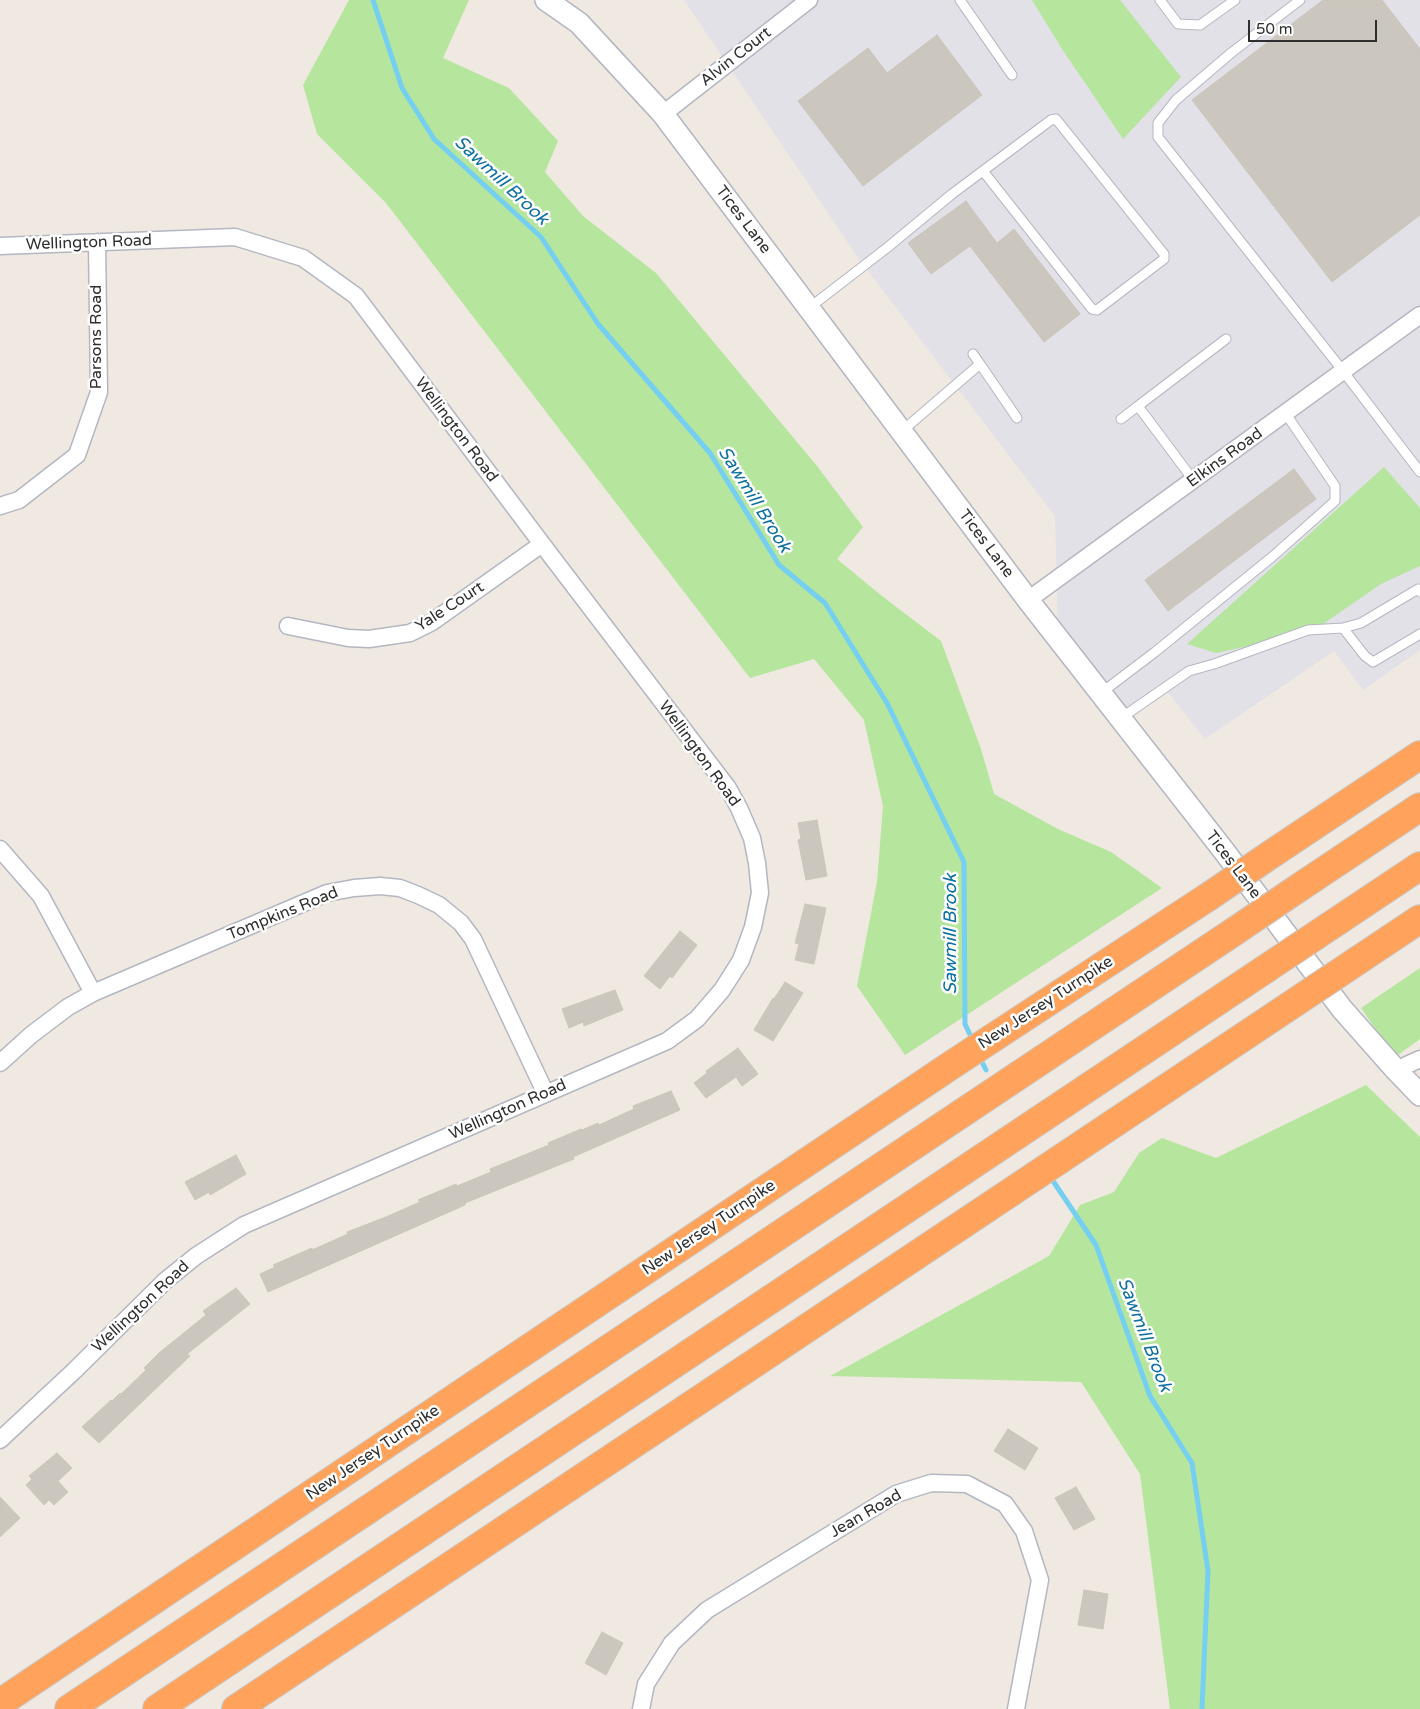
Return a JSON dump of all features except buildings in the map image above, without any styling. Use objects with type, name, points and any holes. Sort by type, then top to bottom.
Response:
[{"type":"highway","name":"New Jersey Turnpike","points":[[0,1703],[953,1064],[1420,755]]},
{"type":"highway","points":[[69,1709],[1420,807]]},
{"type":"highway","points":[[157,1709],[1420,866]]},
{"type":"highway","points":[[236,1709],[1420,919]]},
{"type":"street","name":"Tices Lane","points":[[546,0],[579,23],[663,114],[1028,600],[1224,851],[1342,1009],[1420,1094]]},
{"type":"street","name":"Alvin Court","points":[[663,114],[809,0]]},
{"type":"street","name":"Wellington Road","points":[[0,246],[235,237],[303,258],[356,296],[728,788],[752,838],[760,892],[753,928],[742,960],[722,990],[696,1019],[667,1041],[244,1224],[196,1256],[165,1282],[0,1440]]},
{"type":"street","name":"Parsons Road","points":[[0,506],[18,500],[77,456],[99,392],[97,242]]},
{"type":"street","name":"Elkins Road","points":[[1028,600],[1420,315]]},
{"type":"street","name":"Yale Court","points":[[288,626],[348,638],[369,639],[410,633],[432,622],[542,544]]},
{"type":"street","points":[[0,849],[41,896],[93,993]]},
{"type":"street","name":"Tompkins Road","points":[[0,1063],[31,1035],[68,1007],[93,993],[327,893],[380,886],[400,888],[439,905],[462,923],[472,939],[546,1092]]},
{"type":"street","points":[[1396,1070],[1420,1059]]},
{"type":"street","name":"Jean Road","points":[[641,1709],[646,1684],[672,1643],[707,1610],[896,1494],[931,1483],[967,1484],[1005,1504],[1024,1530],[1040,1580],[1016,1709]]},
{"type":"lane","points":[[960,0],[1012,76]]},
{"type":"lane","points":[[1160,0],[1178,24],[1200,25],[1235,0]]},
{"type":"lane","points":[[1300,0],[1231,53],[1176,100],[1158,123],[1158,137],[1343,371],[1420,472]]},
{"type":"lane","points":[[809,308],[983,171],[1051,120],[1056,119],[1164,254],[1164,259],[1097,310],[1092,309],[983,171]]},
{"type":"lane","points":[[1121,419],[1226,339]]},
{"type":"lane","points":[[972,354],[1017,418]]},
{"type":"lane","points":[[902,431],[980,364]]},
{"type":"lane","points":[[1138,406],[1194,480]]},
{"type":"lane","points":[[1100,693],[1155,652],[1265,563],[1335,501],[1334,486],[1286,414]]},
{"type":"lane","points":[[1121,718],[1189,672],[1308,630],[1343,628],[1361,623],[1418,590],[1420,592]]},
{"type":"lane","points":[[1343,628],[1365,656],[1373,662],[1420,634]]},
{"type":"shaded area","points":[[684,0],[1420,0],[1420,650],[1363,690],[1334,651],[1205,739],[1163,686],[1120,714],[1058,633],[1055,516],[859,259]]},
{"type":"green space","points":[[349,0],[469,0],[443,58],[509,88],[558,141],[545,172],[583,216],[656,273],[817,466],[863,527],[837,559],[941,641],[981,749],[994,794],[1058,829],[1111,852],[1162,888],[905,1055],[857,986],[877,882],[883,806],[864,720],[814,659],[750,678],[386,203],[317,134],[303,85]]},
{"type":"green space","points":[[1032,0],[1120,0],[1181,77],[1123,139],[1062,49]]},
{"type":"green space","points":[[1384,467],[1420,508],[1420,566],[1381,584],[1310,633],[1216,653],[1187,644]]},
{"type":"green space","points":[[1420,968],[1420,1039],[1395,1057],[1361,1008]]},
{"type":"green space","points":[[1366,1085],[1420,1137],[1420,1709],[1170,1709],[1140,1474],[1081,1382],[830,1376],[1049,1256],[1080,1205],[1114,1192],[1139,1153],[1162,1138],[1216,1158]]},
{"type":"waterway","name":"Sawmill Brook","points":[[373,0],[402,88],[434,139],[541,237],[598,324],[710,453],[779,565],[825,603],[887,703],[964,862],[965,1024],[973,1041]]},
{"type":"waterway","name":"Sawmill Brook","points":[[979,1056],[986,1070]]},
{"type":"waterway","name":"Sawmill Brook","points":[[1049,1175],[1096,1245],[1150,1396],[1192,1463],[1208,1571],[1202,1709]]}]
